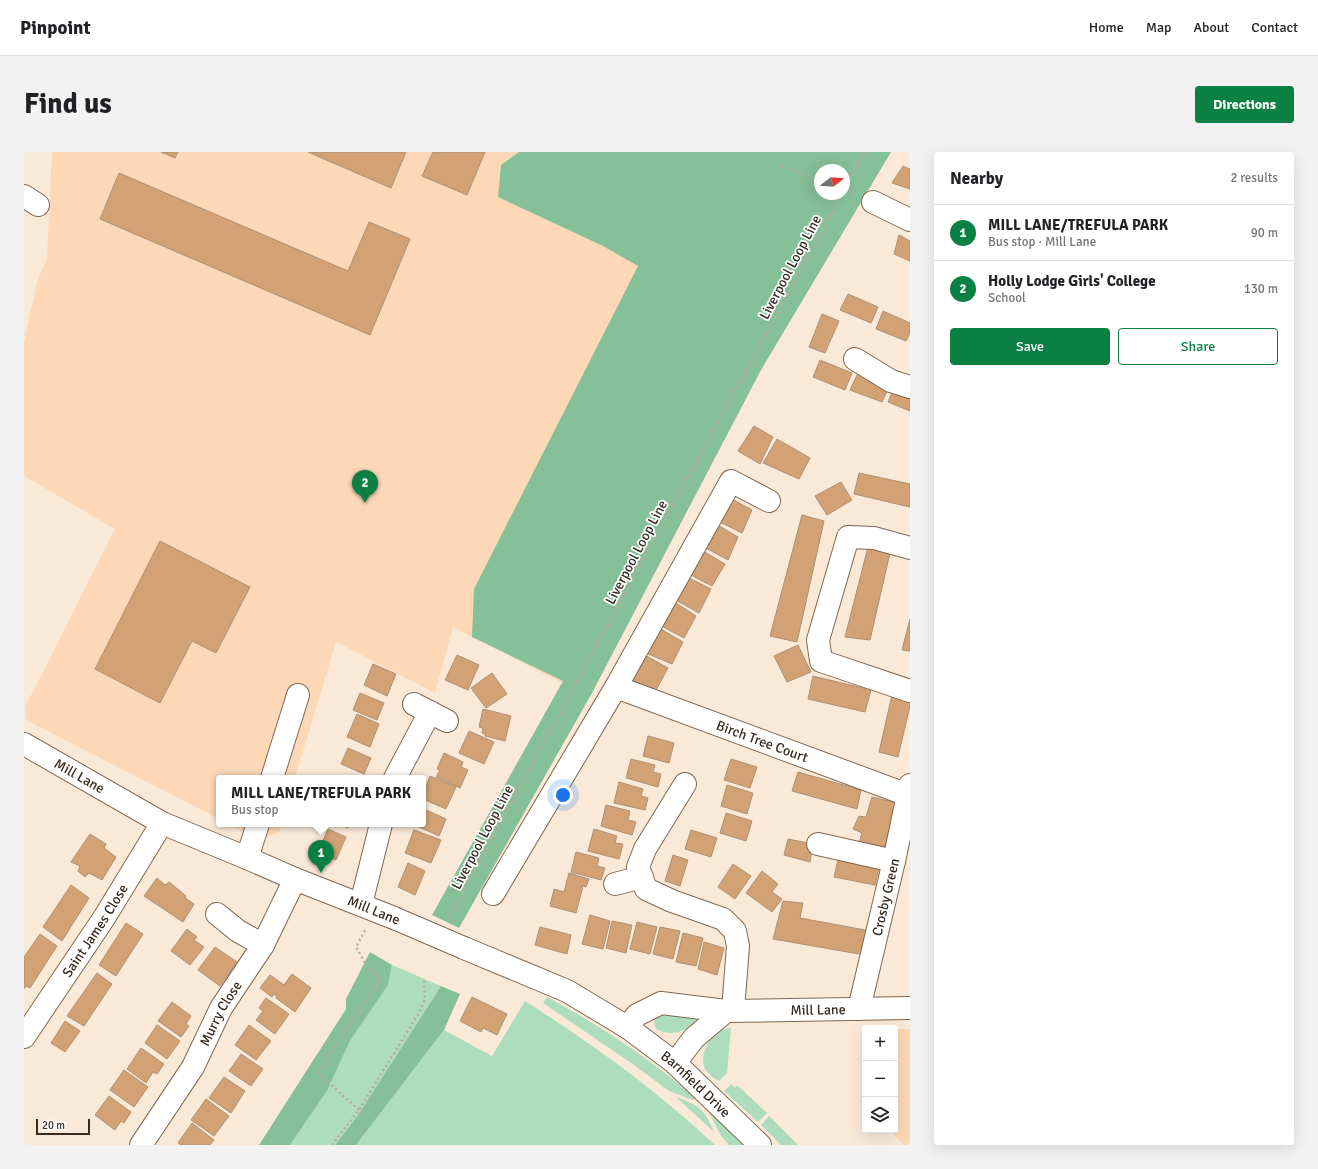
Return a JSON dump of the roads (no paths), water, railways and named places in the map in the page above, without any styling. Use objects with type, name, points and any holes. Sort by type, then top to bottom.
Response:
[{"type":"street","points":[[873,202],[910,220]]},
{"type":"street","points":[[855,359],[891,381],[910,387]]},
{"type":"street","points":[[493,894],[616,687],[731,481],[769,501]]},
{"type":"street","points":[[910,548],[874,538],[848,537],[818,640],[821,661],[910,691]]},
{"type":"street","name":"Birch Tree Court","points":[[616,687],[909,790]]},
{"type":"street","points":[[273,775],[298,695]]},
{"type":"street","points":[[397,775],[430,712]]},
{"type":"street","name":"Mill Lane","points":[[24,744],[162,823],[295,879],[377,911],[566,992],[627,1027],[637,1015],[660,1003],[730,1011],[910,1008]]},
{"type":"street","points":[[675,1063],[694,1038],[730,1011],[738,946],[735,931],[723,919],[672,901],[646,888],[638,867],[645,849],[685,784]]},
{"type":"street","name":"Crosby Green","points":[[859,1009],[909,790]]},
{"type":"street","name":"Saint James Close","points":[[24,1036],[104,918],[162,823]]},
{"type":"street","points":[[247,858],[257,827]]},
{"type":"street","points":[[377,911],[382,827]]},
{"type":"street","points":[[818,844],[894,861]]},
{"type":"street","points":[[615,884],[642,877]]},
{"type":"street","name":"Murry Close","points":[[141,1145],[193,1067],[221,1008],[263,945],[295,879]]},
{"type":"street","points":[[217,914],[238,931],[263,945]]},
{"type":"street","name":"Barnfield Drive","points":[[627,1027],[675,1063],[760,1145]]},
{"type":"place","name":"Holly Lodge Girls' College","points":[[365,503]]},
{"type":"place","name":"MILL LANE/TREFULA PARK","points":[[321,873]]}]
